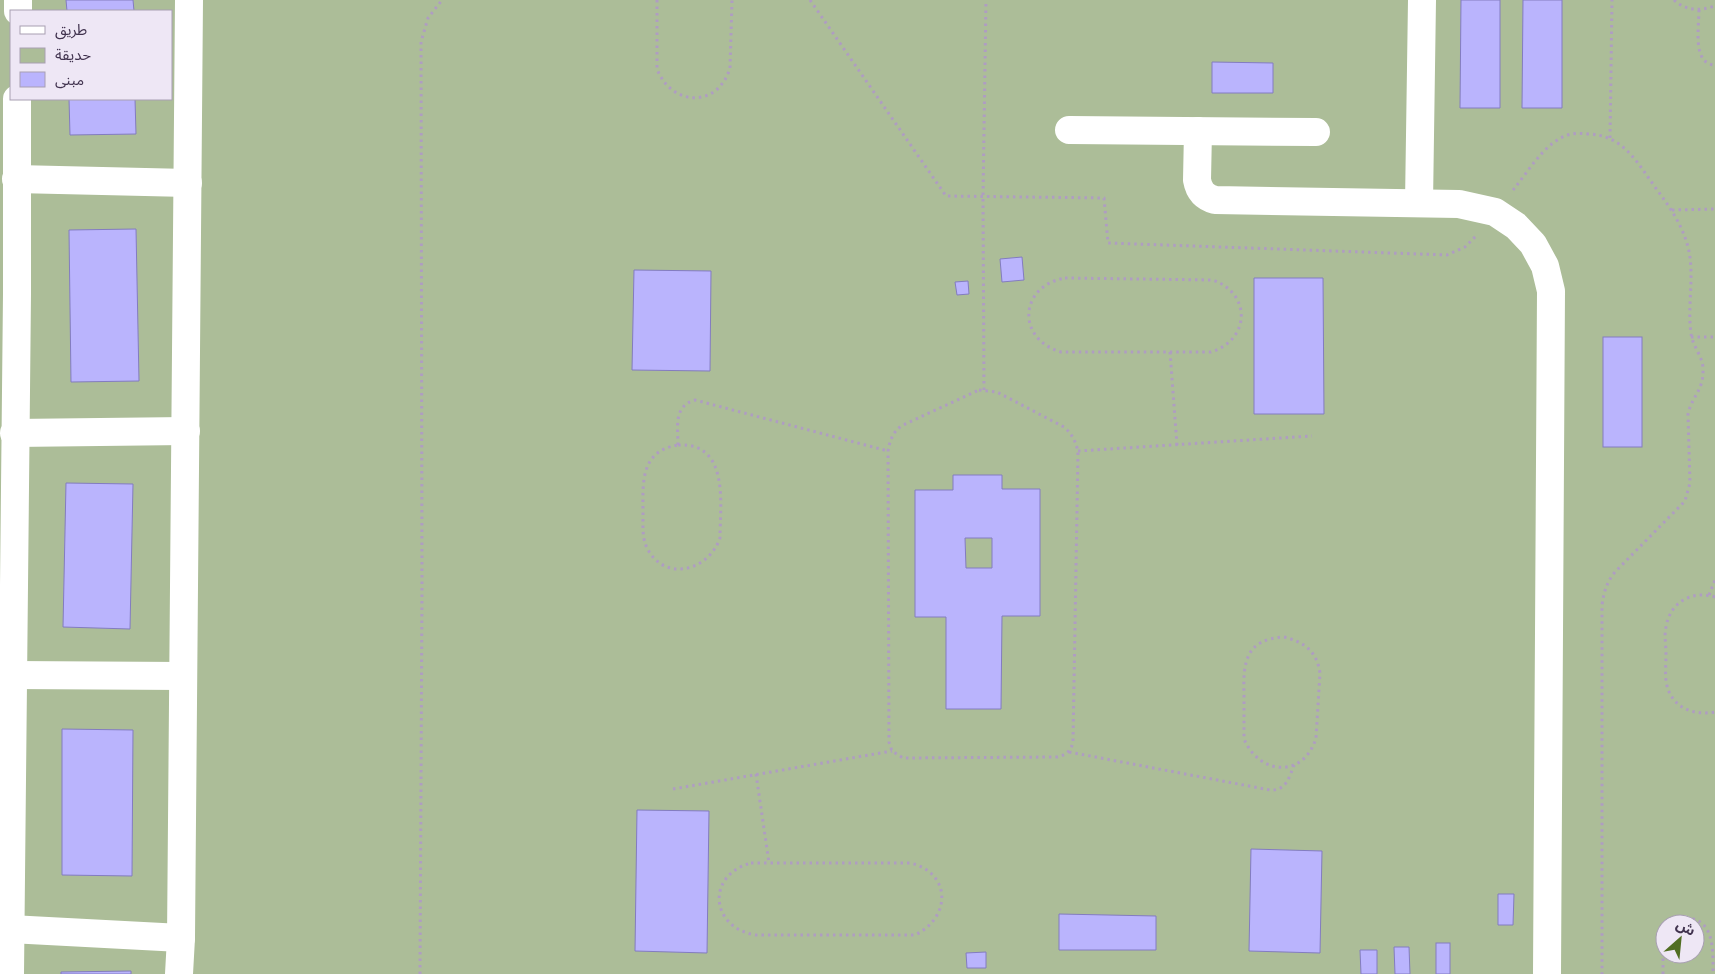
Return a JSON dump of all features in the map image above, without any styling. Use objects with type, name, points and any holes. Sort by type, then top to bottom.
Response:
[{"type":"lane","points":[[179,974],[181,938],[190,0]]},
{"type":"lane","points":[[1419,203],[1422,0]]},
{"type":"lane","points":[[10,974],[6,804],[12,675],[17,294],[16,100]]},
{"type":"lane","points":[[1068,130],[1316,132]]},
{"type":"lane","points":[[1198,131],[1198,187],[1208,198],[1215,200],[1459,204],[1495,212],[1516,226],[1533,244],[1545,266],[1551,291],[1546,974]]},
{"type":"lane","points":[[16,179],[188,183]]},
{"type":"lane","points":[[14,433],[186,431]]},
{"type":"lane","points":[[12,675],[183,676]]},
{"type":"lane","points":[[10,929],[181,938]]},
{"type":"path","points":[[420,974],[422,587],[421,42],[428,18],[442,0]]},
{"type":"path","points":[[657,0],[657,69],[659,74],[667,88],[676,94],[697,98],[717,90],[728,75],[730,68],[732,0]]},
{"type":"path","points":[[810,0],[946,196],[1104,198],[1108,243],[1447,255],[1465,248],[1548,148],[1556,141],[1578,133],[1598,134],[1610,138],[1630,153],[1671,210],[1680,225],[1688,247],[1691,337],[1703,368],[1699,393],[1688,414],[1690,483],[1686,501],[1615,572],[1604,592],[1602,625],[1602,974]]},
{"type":"path","points":[[984,390],[983,197],[986,0]]},
{"type":"path","points":[[1610,138],[1612,0]]},
{"type":"path","points":[[1674,0],[1688,8],[1699,10],[1715,6]]},
{"type":"path","points":[[1699,10],[1700,55],[1706,63],[1715,65]]},
{"type":"path","points":[[1671,210],[1715,208]]},
{"type":"path","points":[[1065,278],[1213,280],[1227,287],[1235,295],[1240,310],[1240,325],[1230,343],[1221,349],[1211,352],[1170,352],[1061,352],[1050,349],[1033,333],[1029,322],[1032,300],[1038,290],[1047,283],[1065,278]]},
{"type":"path","points":[[1691,337],[1715,337]]},
{"type":"path","points":[[1170,352],[1177,445]]},
{"type":"path","points":[[984,390],[997,392],[1064,427],[1076,442],[1078,451],[1074,737],[1072,747],[1063,756],[1057,757],[903,758],[892,751],[889,742],[889,441],[894,433],[903,425],[969,394],[984,390]]},
{"type":"path","points":[[678,445],[678,416],[680,410],[688,402],[695,400],[888,450]]},
{"type":"path","points":[[1078,451],[1312,436]]},
{"type":"path","points":[[678,445],[696,448],[706,454],[714,463],[720,482],[720,538],[717,546],[705,561],[684,569],[663,565],[647,549],[643,539],[643,480],[645,468],[652,458],[661,451],[678,445]]},
{"type":"path","points":[[1709,595],[1715,580]]},
{"type":"path","points":[[1715,597],[1697,595],[1685,598],[1675,606],[1668,616],[1666,628],[1666,681],[1669,693],[1676,703],[1685,709],[1695,713],[1715,712]]},
{"type":"path","points":[[1068,752],[1277,790],[1283,787],[1287,783],[1294,765],[1303,760],[1310,752],[1316,738],[1320,673],[1318,663],[1306,646],[1296,640],[1284,637],[1262,642],[1252,650],[1246,660],[1244,671],[1244,739],[1254,757],[1263,763],[1273,767],[1294,765]]},
{"type":"path","points":[[672,788],[892,751]]},
{"type":"path","points":[[756,774],[769,863]]},
{"type":"path","points":[[751,863],[769,863],[910,863],[924,868],[932,875],[938,884],[942,904],[939,914],[933,923],[916,935],[755,935],[744,933],[734,928],[724,915],[719,898],[721,887],[726,877],[734,869],[751,863]]},
{"type":"path","points":[[1705,926],[1712,937],[1713,974]]},
{"type":"path","points":[[1708,930],[1715,931]]},
{"type":"green space","points":[[0,0],[1715,0],[1715,974],[0,974]]},
{"type":"building","points":[[66,0],[133,0],[134,10],[67,10]]},
{"type":"building","points":[[1461,0],[1500,0],[1500,108],[1460,108]]},
{"type":"building","points":[[1523,0],[1562,0],[1562,108],[1522,108]]},
{"type":"building","points":[[1212,62],[1273,63],[1273,93],[1212,93]]},
{"type":"building","points":[[69,100],[135,100],[136,134],[70,135]]},
{"type":"building","points":[[136,229],[139,381],[71,382],[69,230]]},
{"type":"building","points":[[1022,257],[1024,280],[1002,282],[1000,259]]},
{"type":"building","points":[[634,270],[711,271],[710,371],[632,370]]},
{"type":"building","points":[[1254,278],[1323,278],[1324,414],[1254,414]]},
{"type":"building","points":[[968,281],[969,294],[957,295],[955,282]]},
{"type":"building","points":[[1603,337],[1642,337],[1642,447],[1603,447]]},
{"type":"building","points":[[953,475],[1002,475],[1002,489],[1040,489],[1040,616],[1002,616],[1001,709],[946,709],[946,617],[915,617],[915,490],[953,490]],"holes":[[[965,538],[992,538],[992,568],[966,568]]]},
{"type":"building","points":[[66,483],[133,484],[130,629],[63,627]]},
{"type":"building","points":[[62,729],[133,730],[132,876],[62,875]]},
{"type":"building","points":[[637,810],[709,811],[707,953],[635,951]]},
{"type":"building","points":[[1251,849],[1322,851],[1320,953],[1249,951]]},
{"type":"building","points":[[1498,894],[1514,894],[1513,925],[1498,925]]},
{"type":"building","points":[[1059,914],[1156,916],[1156,950],[1059,950]]},
{"type":"building","points":[[1436,943],[1450,943],[1450,974],[1436,974]]},
{"type":"building","points":[[1394,947],[1409,947],[1410,974],[1395,974]]},
{"type":"building","points":[[1360,950],[1377,950],[1377,974],[1361,974]]},
{"type":"building","points":[[986,952],[986,968],[967,968],[966,953]]},
{"type":"building","points":[[131,971],[131,974],[61,974],[61,972]]}]
